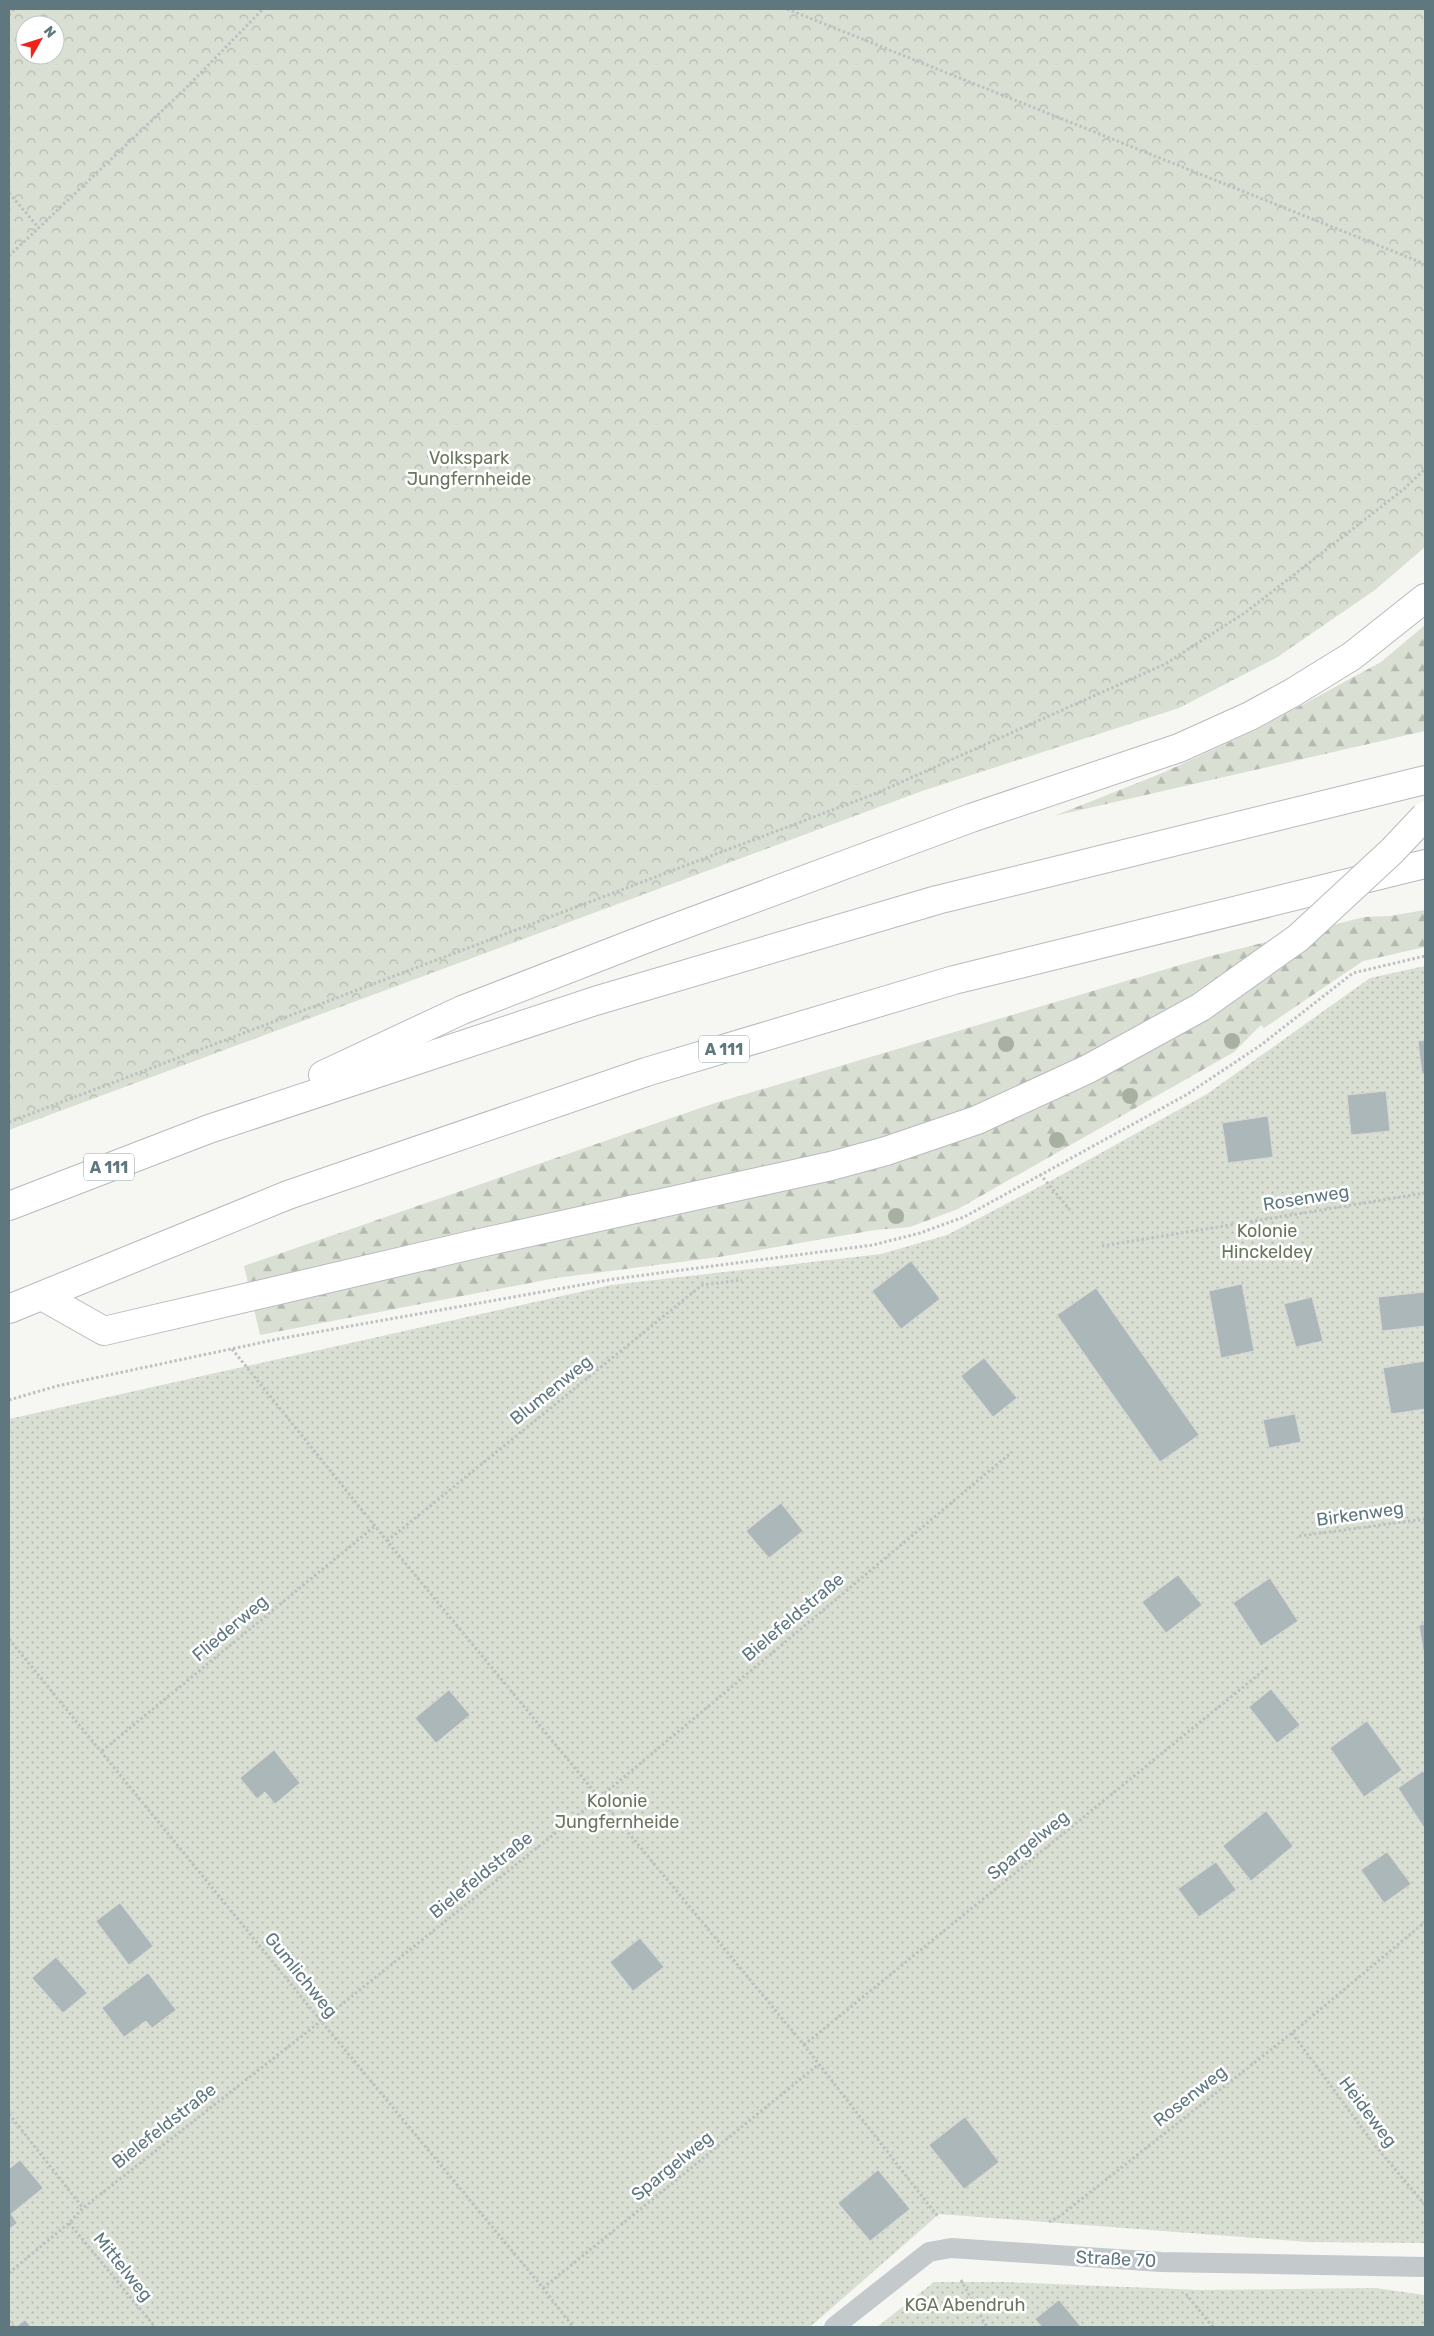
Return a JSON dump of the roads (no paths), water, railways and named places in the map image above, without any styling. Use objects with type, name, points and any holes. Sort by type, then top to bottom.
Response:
[{"type":"highway","points":[[209,1129],[462,1010],[653,936],[971,818],[1179,748],[1250,716],[1292,693],[1352,656],[1425,598]]},
{"type":"highway","name":"A 111","points":[[9,1206],[209,1129],[595,1001],[937,900],[1425,780]]},
{"type":"highway","points":[[42,1296],[104,1331],[480,1243],[831,1166],[886,1151],[977,1120],[1088,1069],[1201,1007],[1298,938],[1392,851],[1425,816]]},
{"type":"highway","name":"A 111","points":[[9,1309],[288,1195],[646,1072],[954,980],[1425,864]]},
{"type":"lane","name":"Straße 70","points":[[834,2327],[929,2252],[951,2248],[1161,2262],[1425,2267]]},
{"type":"park label","name":"Volkspark Jungfernheide","points":[[469,468]]},
{"type":"park label","name":"Kolonie Hinckeldey","points":[[1267,1241]]},
{"type":"park label","name":"Kolonie Jungfernheide","points":[[617,1811]]},
{"type":"park label","name":"KGA Abendruh","points":[[965,2305]]}]
